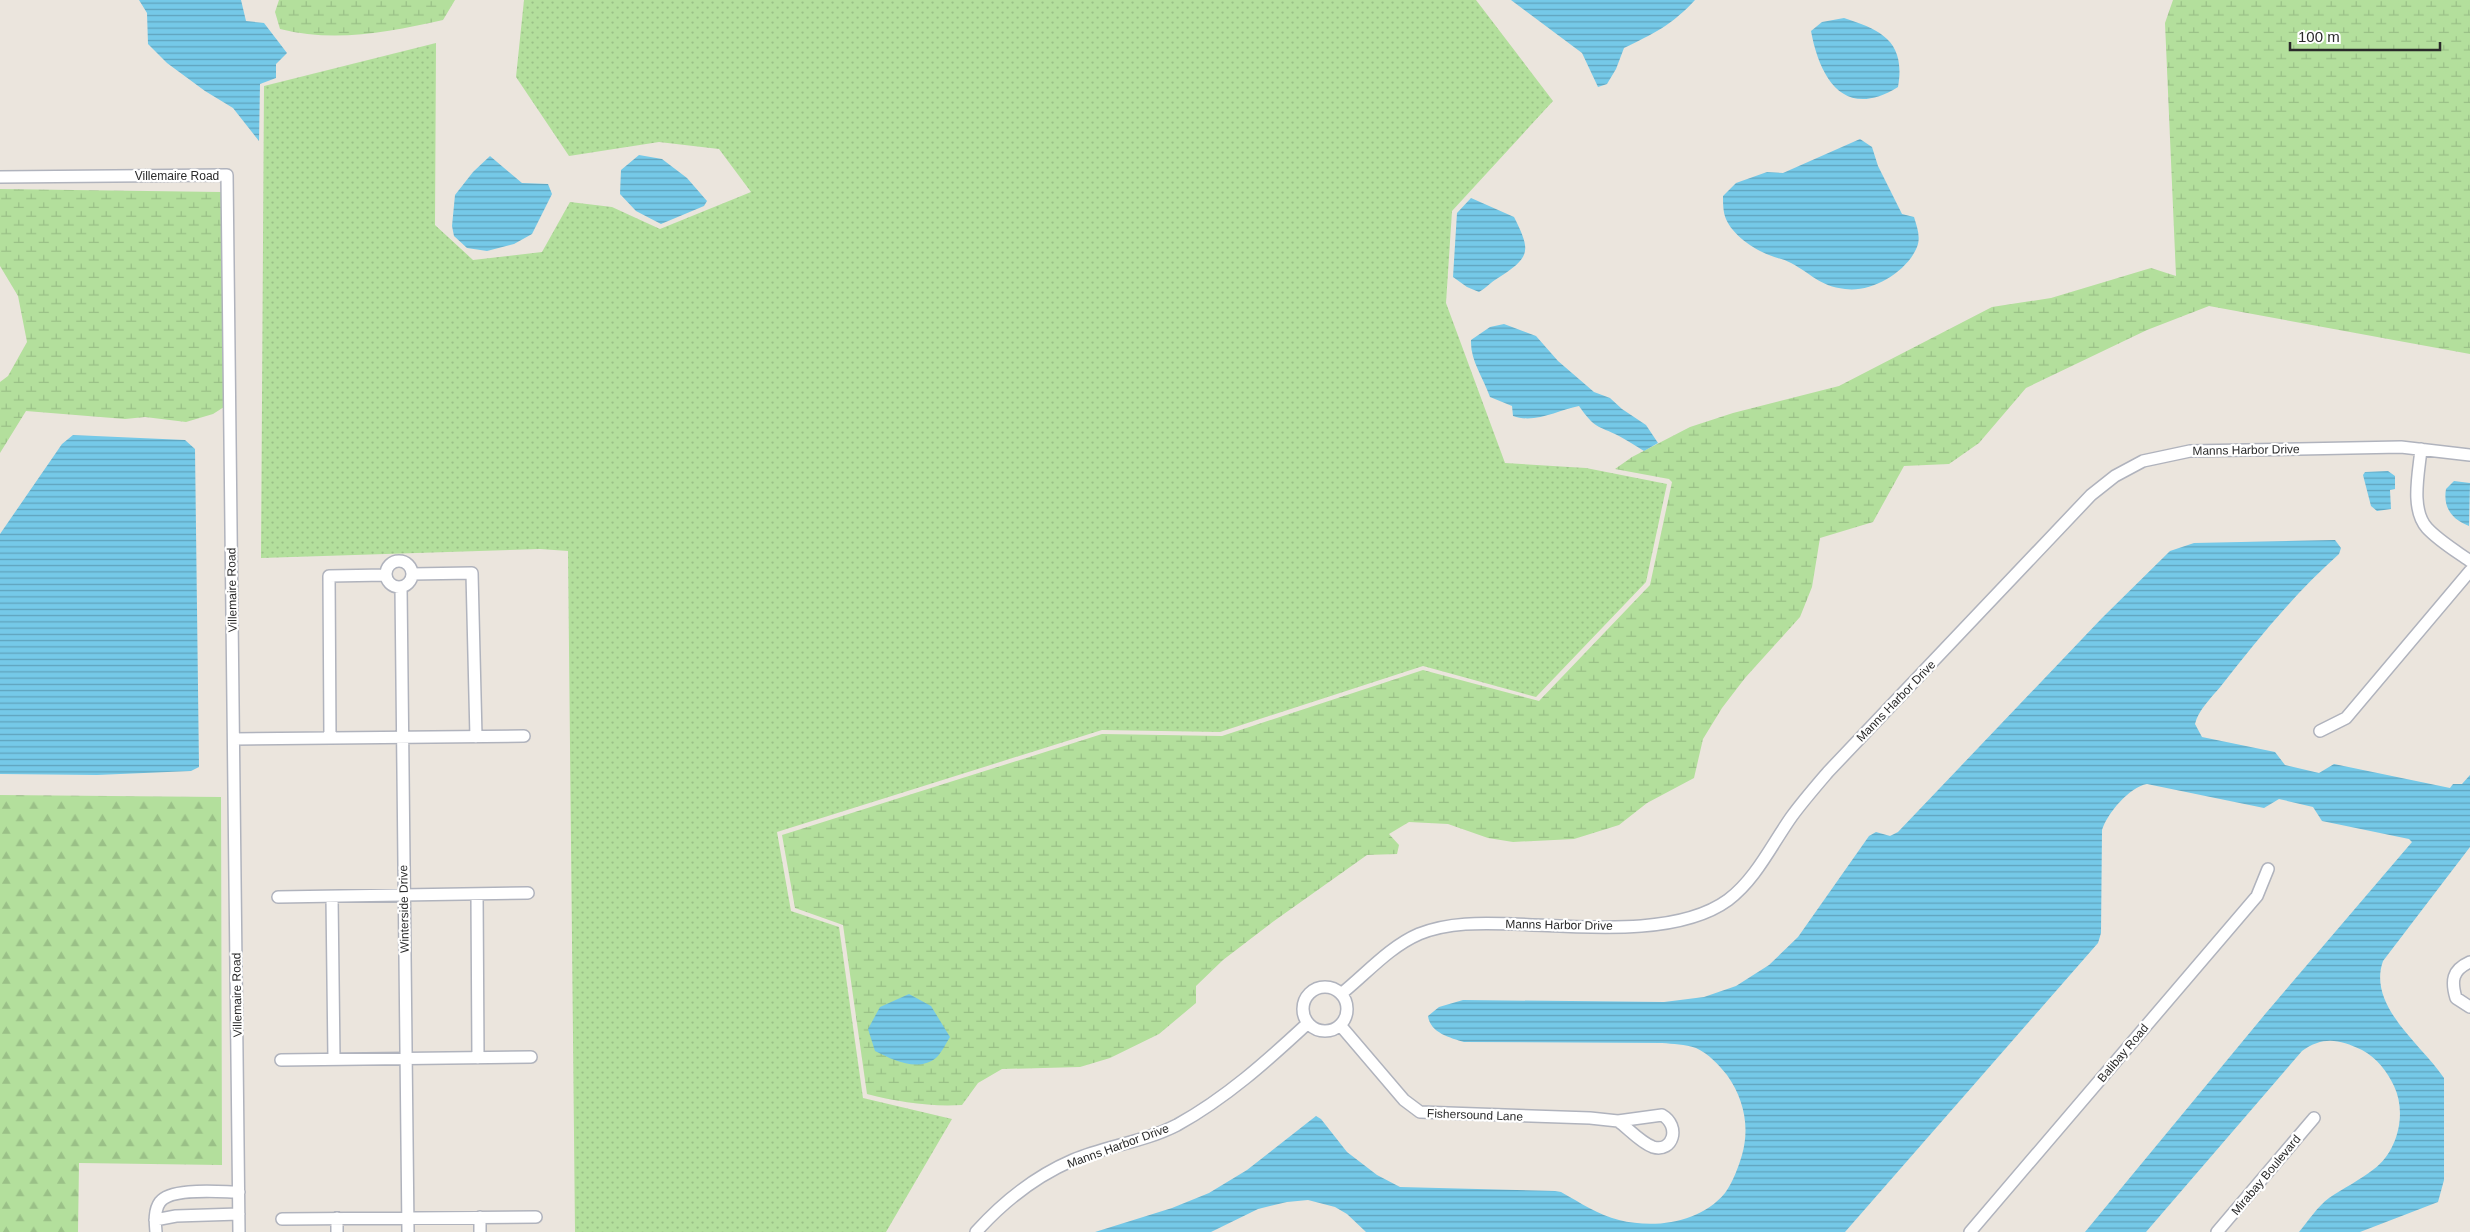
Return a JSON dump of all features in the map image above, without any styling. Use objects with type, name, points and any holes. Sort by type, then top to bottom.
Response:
[{"type":"street","name":"Villemaire Road","points":[[0,177],[227,175],[239,1232]]},
{"type":"street","name":"Manns Harbor Drive","points":[[1341,994],[1391,951],[1418,935],[1444,926],[1479,923],[1581,926],[1658,925],[1699,916],[1728,900],[1750,879],[1793,815],[1828,772],[2091,496],[2114,476],[2143,461],[2190,451],[2401,447],[2470,455]]},
{"type":"street","points":[[2421,449],[2418,491],[2419,511],[2426,528],[2470,562]]},
{"type":"street","points":[[400,561],[408,564],[412,574],[408,584],[401,587],[392,585],[386,575],[388,566],[400,561]]},
{"type":"street","points":[[2320,730],[2346,718],[2470,571]]},
{"type":"street","points":[[412,574],[472,573],[476,737]]},
{"type":"street","points":[[330,738],[329,576],[386,575]]},
{"type":"street","name":"Winterside Drive","points":[[401,587],[408,1232]]},
{"type":"street","points":[[234,739],[524,736]]},
{"type":"street","name":"Balibay Road","points":[[1970,1232],[2257,896],[2268,869]]},
{"type":"street","points":[[278,898],[528,893]]},
{"type":"street","points":[[477,894],[478,1058]]},
{"type":"street","points":[[332,896],[334,1059]]},
{"type":"street","points":[[2470,962],[2460,967],[2454,976],[2452,984],[2456,998],[2470,1007]]},
{"type":"street","points":[[1328,988],[1341,994],[1347,1006],[1347,1013],[1340,1025],[1334,1029],[1320,1030],[1308,1023],[1304,1009],[1308,995],[1314,990],[1328,988]]},
{"type":"street","name":"Manns Harbor Drive","points":[[976,1232],[992,1214],[1042,1177],[1073,1160],[1135,1141],[1176,1125],[1221,1098],[1308,1023]]},
{"type":"street","name":"Fishersound Lane","points":[[1340,1025],[1404,1100],[1420,1112],[1437,1115],[1590,1118],[1618,1121]]},
{"type":"street","points":[[281,1060],[530,1057]]},
{"type":"street","name":"Mirabay Boulevard","points":[[2217,1232],[2314,1118]]},
{"type":"street","points":[[156,1232],[155,1220],[159,1203],[165,1196],[177,1193],[239,1192]]},
{"type":"street","points":[[155,1220],[176,1216],[239,1214]]},
{"type":"street","points":[[480,1217],[480,1232]]},
{"type":"street","points":[[282,1219],[536,1217]]},
{"type":"street","points":[[336,1218],[336,1232]]},
{"type":"green space","points":[[279,0],[455,0],[443,20],[382,32],[321,35],[280,29],[275,12]]},
{"type":"green space","points":[[524,0],[1476,0],[1553,101],[1452,211],[1446,303],[1505,463],[1586,468],[1667,484],[1646,582],[1536,697],[1423,666],[1220,732],[1102,730],[777,832],[791,911],[839,927],[863,1098],[952,1119],[886,1232],[575,1232],[568,551],[540,549],[261,558],[264,86],[436,43],[435,225],[473,260],[542,252],[570,202],[612,207],[660,229],[751,192],[719,149],[659,142],[569,156],[516,77]]},
{"type":"green space","points":[[2173,0],[2470,0],[2470,354],[2209,306],[2147,330],[2026,388],[1979,443],[1949,464],[1904,466],[1873,522],[1820,538],[1812,587],[1800,617],[1745,678],[1722,708],[1703,739],[1694,778],[1647,803],[1619,825],[1574,839],[1513,842],[1488,838],[1448,824],[1409,822],[1389,834],[1399,845],[1397,854],[1367,855],[1274,921],[1223,960],[1196,986],[1196,1003],[1159,1034],[1110,1058],[1080,1067],[1002,1069],[978,1083],[962,1105],[914,1103],[867,1094],[843,925],[795,908],[782,835],[1102,734],[1222,736],[1423,670],[1539,701],[1650,585],[1672,482],[1669,479],[1615,469],[1632,457],[1690,427],[1733,413],[1839,386],[1992,307],[2051,298],[2151,268],[2176,276],[2165,23]]},
{"type":"green space","points":[[0,189],[221,192],[224,407],[213,414],[186,422],[145,417],[125,419],[26,411],[0,453],[0,382],[8,376],[27,342],[18,296],[0,266]]},
{"type":"green space","points":[[0,795],[221,797],[222,1165],[79,1163],[78,1232],[0,1232]]},
{"type":"water","points":[[139,0],[241,0],[246,21],[264,23],[287,53],[276,64],[276,78],[260,84],[259,141],[233,108],[205,91],[167,63],[148,44],[147,13]]},
{"type":"water","points":[[1511,0],[1695,0],[1687,9],[1662,28],[1624,48],[1616,69],[1607,84],[1598,87],[1582,53]]},
{"type":"water","points":[[1844,18],[1869,27],[1888,40],[1898,58],[1898,87],[1879,96],[1863,99],[1850,97],[1838,90],[1829,79],[1815,49],[1811,31],[1822,22]]},
{"type":"water","points":[[1860,139],[1872,147],[1878,166],[1902,214],[1914,217],[1918,232],[1919,240],[1912,256],[1905,265],[1887,279],[1866,288],[1845,289],[1829,285],[1788,262],[1756,249],[1729,225],[1724,213],[1723,196],[1736,183],[1767,172],[1783,173]]},
{"type":"water","points":[[639,155],[662,159],[687,178],[707,201],[704,206],[661,224],[636,211],[620,194],[621,170]]},
{"type":"water","points":[[490,156],[522,183],[548,184],[552,194],[532,234],[514,244],[487,251],[467,248],[454,236],[452,226],[455,195],[473,172]]},
{"type":"water","points":[[1471,198],[1514,217],[1525,246],[1525,252],[1517,264],[1479,292],[1467,287],[1453,277],[1457,213]]},
{"type":"water","points":[[1504,324],[1536,336],[1558,361],[1594,392],[1610,398],[1622,409],[1646,425],[1658,443],[1644,451],[1619,436],[1597,426],[1579,406],[1546,416],[1521,418],[1513,416],[1512,406],[1490,397],[1475,362],[1471,347],[1471,340],[1490,327]]},
{"type":"water","points":[[73,435],[185,440],[195,449],[199,767],[191,771],[97,775],[0,774],[0,534],[62,444]]},
{"type":"water","points":[[2388,471],[2395,476],[2395,489],[2390,490],[2391,509],[2377,511],[2371,506],[2363,475],[2365,472]]},
{"type":"water","points":[[2454,481],[2470,483],[2469,526],[2457,520],[2447,507],[2446,489]]},
{"type":"water","points":[[2335,540],[2341,548],[2339,554],[2307,585],[2263,634],[2206,704],[2195,724],[2202,737],[2275,752],[2285,765],[2319,773],[2334,764],[2450,788],[2453,784],[2462,784],[2470,775],[2470,847],[2383,961],[2380,978],[2383,994],[2389,1009],[2399,1024],[2444,1078],[2444,1180],[2438,1202],[2360,1232],[2299,1232],[2325,1201],[2369,1173],[2382,1161],[2394,1142],[2400,1119],[2398,1097],[2394,1086],[2385,1070],[2377,1061],[2354,1046],[2346,1043],[2324,1041],[2302,1051],[2146,1232],[2085,1232],[2266,1013],[2412,842],[2409,839],[2322,821],[2313,807],[2279,799],[2264,808],[2147,784],[2133,790],[2120,802],[2109,816],[2102,830],[2101,933],[2098,943],[1845,1232],[1366,1232],[1347,1214],[1335,1207],[1308,1200],[1287,1202],[1258,1209],[1211,1232],[1095,1232],[1172,1208],[1209,1193],[1247,1170],[1316,1116],[1321,1119],[1347,1152],[1377,1175],[1400,1187],[1555,1191],[1561,1192],[1604,1215],[1633,1223],[1647,1224],[1676,1221],[1703,1211],[1725,1193],[1730,1184],[1742,1155],[1745,1134],[1744,1114],[1738,1094],[1727,1075],[1705,1053],[1688,1046],[1662,1043],[1464,1042],[1437,1031],[1428,1016],[1439,1007],[1463,1000],[1664,1002],[1704,997],[1736,986],[1769,965],[1798,937],[1869,836],[1876,832],[1890,836],[1898,832],[2102,618],[2170,551],[2194,543]]},
{"type":"water","points":[[909,994],[931,1006],[950,1037],[937,1057],[930,1062],[922,1064],[914,1065],[898,1061],[875,1051],[868,1029],[880,1007]]}]
